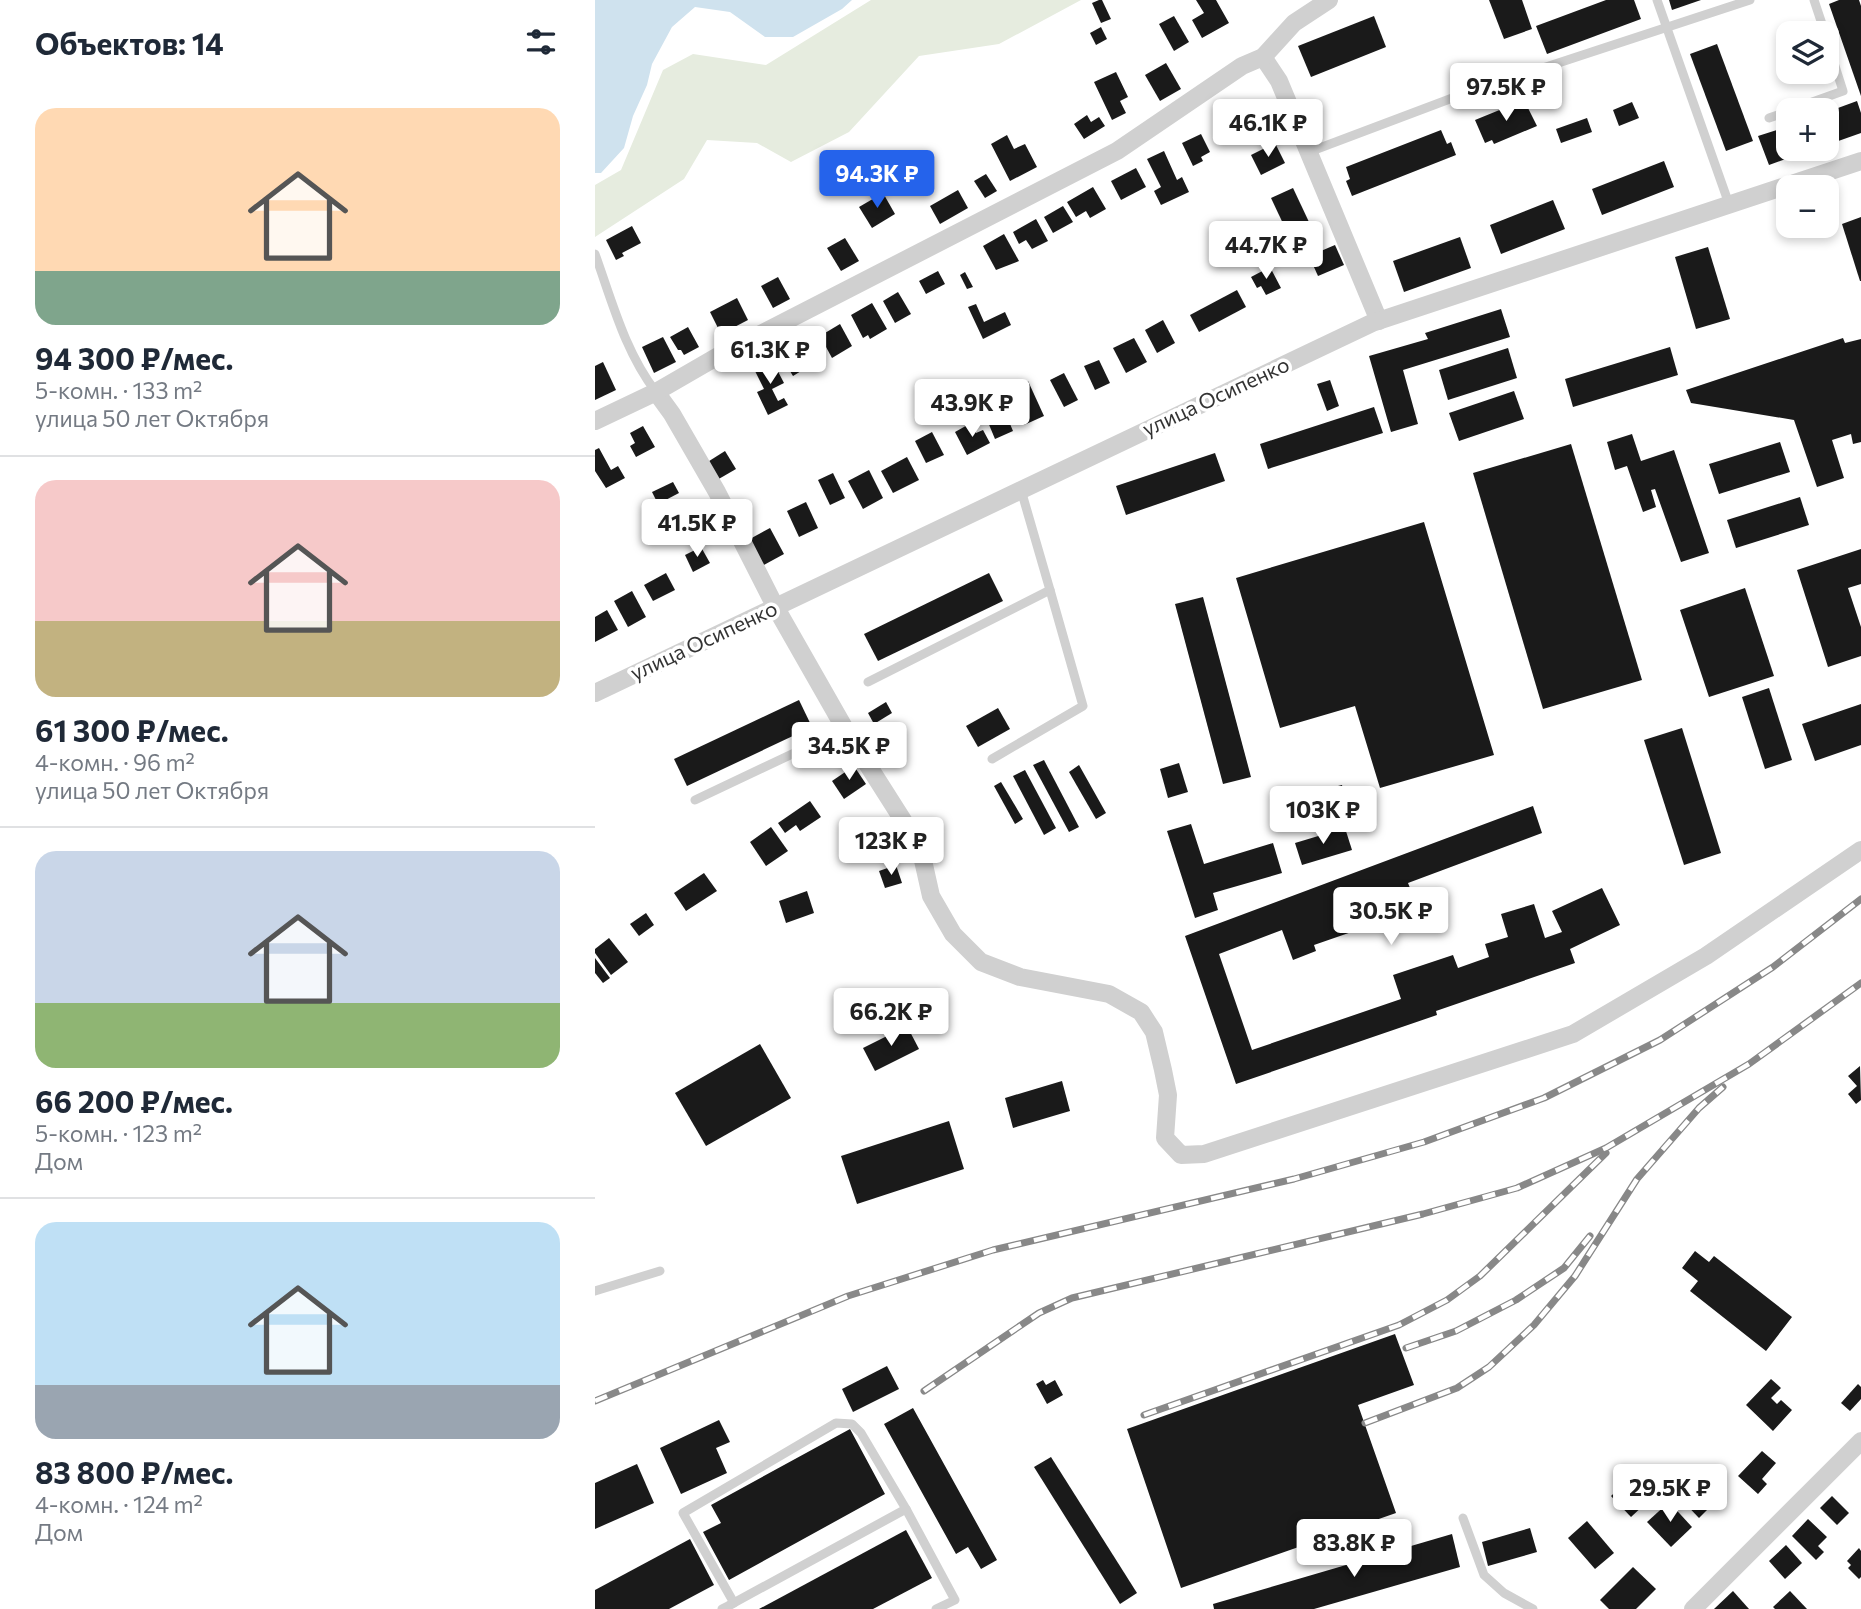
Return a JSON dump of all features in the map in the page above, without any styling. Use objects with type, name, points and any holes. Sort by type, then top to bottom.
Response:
[{"type":"street","points":[[595,421],[656,392],[720,355],[1117,151],[1242,66],[1263,58],[1294,23],[1329,0]]},
{"type":"street","points":[[1263,58],[1279,81],[1379,321]]},
{"type":"street","name":"улица Осипенко","points":[[595,693],[1379,321],[1861,161]]},
{"type":"street","points":[[656,392],[673,414],[717,492],[776,608],[845,729],[920,847],[931,896],[953,934],[981,962],[1020,977],[1109,994],[1141,1012],[1154,1032],[1168,1095],[1165,1138],[1181,1154],[1204,1154],[1573,1034],[1706,956],[1861,850]]},
{"type":"street","points":[[1693,1609],[1861,1441]]},
{"type":"lane","points":[[1657,0],[1729,204]]},
{"type":"lane","points":[[1309,152],[1455,97],[1751,0]]},
{"type":"lane","points":[[1814,0],[1821,21]]},
{"type":"lane","points":[[1823,98],[1843,91],[1839,78]]},
{"type":"lane","points":[[1769,118],[1776,115]]},
{"type":"lane","points":[[595,254],[622,331],[642,374],[656,392]]},
{"type":"lane","points":[[992,759],[1083,706],[1021,490]]},
{"type":"lane","points":[[868,682],[1050,590]]},
{"type":"lane","points":[[695,800],[845,729]]},
{"type":"lane","points":[[595,1291],[660,1271]]},
{"type":"lane","points":[[734,1603],[683,1513],[836,1423],[852,1424],[861,1433],[906,1509],[955,1600],[940,1608]]},
{"type":"lane","points":[[722,1609],[906,1509]]},
{"type":"lane","points":[[1463,1518],[1484,1575],[1504,1593],[1533,1609]]},
{"type":"shaded area","points":[[871,0],[1081,0],[999,44],[919,56],[849,132],[791,162],[757,143],[707,140],[684,179],[595,237],[595,185],[621,170],[663,70],[693,54],[766,65]]},
{"type":"water","points":[[595,0],[852,0],[842,9],[793,37],[765,37],[730,12],[695,7],[672,27],[652,64],[624,148],[601,173],[595,173]]},
{"type":"building","points":[[1102,0],[1111,19],[1101,23],[1092,3]]},
{"type":"building","points":[[1196,0],[1216,0],[1229,23],[1202,38],[1192,20],[1204,13]]},
{"type":"building","points":[[1489,0],[1522,0],[1532,29],[1504,39]]},
{"type":"building","points":[[1606,0],[1634,0],[1641,19],[1547,54],[1536,26]]},
{"type":"building","points":[[1669,0],[1701,0],[1672,10]]},
{"type":"building","points":[[1839,0],[1859,0],[1861,96],[1839,33],[1839,21],[1835,21],[1829,4]]},
{"type":"building","points":[[1174,16],[1189,42],[1174,51],[1159,24]]},
{"type":"building","points":[[1374,16],[1386,47],[1311,77],[1298,46]]},
{"type":"building","points":[[1101,27],[1107,39],[1096,45],[1090,33]]},
{"type":"building","points":[[1717,44],[1753,141],[1726,151],[1690,54]]},
{"type":"building","points":[[1166,63],[1181,89],[1160,101],[1145,75]]},
{"type":"building","points":[[1116,72],[1128,97],[1120,101],[1126,113],[1112,120],[1094,82]]},
{"type":"building","points":[[1524,100],[1537,126],[1494,144],[1492,140],[1485,143],[1475,120]]},
{"type":"building","points":[[1857,101],[1861,113],[1861,133],[1839,141],[1839,108]]},
{"type":"building","points":[[1632,102],[1639,118],[1619,126],[1613,110]]},
{"type":"building","points":[[1087,115],[1091,122],[1099,117],[1105,126],[1084,139],[1074,124]]},
{"type":"building","points":[[1587,118],[1592,132],[1561,143],[1556,129]]},
{"type":"building","points":[[1441,130],[1447,144],[1451,142],[1456,155],[1352,196],[1346,181],[1350,179],[1346,167]]},
{"type":"building","points":[[1776,130],[1776,161],[1780,161],[1769,165],[1758,136]]},
{"type":"building","points":[[1201,134],[1210,152],[1201,157],[1203,161],[1193,166],[1182,143]]},
{"type":"building","points":[[1007,135],[1014,149],[1025,144],[1037,167],[1010,181],[991,144]]},
{"type":"building","points":[[1275,143],[1285,163],[1261,175],[1251,155]]},
{"type":"building","points":[[1164,151],[1177,180],[1182,177],[1189,192],[1161,205],[1154,191],[1161,187],[1147,159]]},
{"type":"building","points":[[1664,161],[1674,187],[1602,215],[1592,189]]},
{"type":"building","points":[[1136,168],[1146,187],[1121,200],[1111,181]]},
{"type":"building","points":[[986,174],[997,191],[985,198],[974,181]]},
{"type":"building","points":[[1093,187],[1106,209],[1090,218],[1086,211],[1076,217],[1067,202]]},
{"type":"building","points":[[1293,188],[1309,222],[1287,232],[1271,198]]},
{"type":"building","points":[[958,190],[968,208],[940,224],[930,206]]},
{"type":"building","points":[[883,193],[895,214],[872,228],[859,207]]},
{"type":"building","points":[[1553,200],[1565,229],[1501,254],[1490,225]]},
{"type":"building","points":[[1063,206],[1073,222],[1053,233],[1044,217]]},
{"type":"building","points":[[1861,217],[1861,281],[1860,281],[1842,224]]},
{"type":"building","points":[[1036,219],[1048,241],[1032,249],[1026,240],[1019,244],[1013,232]]},
{"type":"building","points":[[632,226],[641,243],[622,253],[624,256],[616,260],[606,240]]},
{"type":"building","points":[[1004,234],[1019,261],[996,270],[983,246]]},
{"type":"building","points":[[1460,237],[1471,268],[1404,292],[1393,261]]},
{"type":"building","points":[[845,238],[859,261],[841,271],[827,248]]},
{"type":"building","points":[[1335,245],[1344,265],[1318,276],[1309,256]]},
{"type":"building","points":[[1708,247],[1730,319],[1696,329],[1675,257]]},
{"type":"building","points":[[1270,267],[1281,288],[1266,295],[1261,286],[1257,288],[1251,277]]},
{"type":"building","points":[[938,271],[945,284],[926,294],[919,281]]},
{"type":"building","points":[[965,272],[973,287],[967,289],[960,275]]},
{"type":"building","points":[[778,277],[790,299],[773,308],[761,286]]},
{"type":"building","points":[[1237,290],[1246,307],[1199,332],[1190,315]]},
{"type":"building","points":[[898,292],[911,314],[895,323],[883,301]]},
{"type":"building","points":[[737,298],[748,320],[721,334],[710,312]]},
{"type":"building","points":[[872,303],[887,329],[870,339],[868,335],[863,338],[851,315]]},
{"type":"building","points":[[976,304],[984,322],[1005,312],[1011,325],[983,339],[968,307]]},
{"type":"building","points":[[1501,309],[1510,337],[1403,370],[1418,424],[1391,432],[1369,356],[1428,339],[1425,333]]},
{"type":"building","points":[[1163,320],[1175,343],[1157,353],[1145,330]]},
{"type":"building","points":[[840,324],[852,346],[832,358],[820,336]]},
{"type":"building","points":[[688,327],[699,347],[684,355],[670,337]]},
{"type":"building","points":[[663,337],[676,362],[654,373],[642,347]]},
{"type":"building","points":[[1134,338],[1147,362],[1126,373],[1113,348]]},
{"type":"building","points":[[1843,338],[1845,343],[1861,339],[1861,442],[1853,444],[1851,434],[1832,440],[1844,478],[1817,487],[1794,420],[1691,403],[1686,390]]},
{"type":"building","points":[[804,341],[814,359],[804,364],[806,368],[793,376],[785,363],[793,358],[789,350]]},
{"type":"building","points":[[1670,347],[1678,375],[1573,407],[1565,379]]},
{"type":"building","points":[[1508,348],[1517,378],[1448,400],[1439,370]]},
{"type":"building","points":[[771,358],[784,383],[772,389],[778,401],[784,398],[788,405],[768,415],[757,392],[764,389],[753,367]]},
{"type":"building","points":[[1099,360],[1110,383],[1095,390],[1084,366]]},
{"type":"building","points":[[603,362],[616,390],[595,400],[595,366]]},
{"type":"building","points":[[1064,373],[1078,400],[1064,407],[1050,380]]},
{"type":"building","points":[[1330,380],[1339,406],[1327,411],[1317,384]]},
{"type":"building","points":[[1028,381],[1044,416],[1024,425],[1008,390]]},
{"type":"building","points":[[1514,391],[1524,419],[1459,441],[1449,413]]},
{"type":"building","points":[[1003,407],[1013,431],[995,439],[985,415]]},
{"type":"building","points":[[1374,407],[1383,433],[1268,469],[1260,444]]},
{"type":"building","points":[[971,423],[976,433],[983,430],[990,443],[967,455],[955,432]]},
{"type":"building","points":[[643,426],[655,447],[636,457],[630,446],[635,443],[630,433]]},
{"type":"building","points":[[932,432],[944,455],[926,463],[915,441]]},
{"type":"building","points":[[1632,434],[1641,461],[1674,450],[1709,553],[1681,562],[1655,489],[1651,490],[1656,507],[1643,512],[1627,466],[1615,470],[1607,442]]},
{"type":"building","points":[[1780,442],[1790,472],[1719,494],[1709,464]]},
{"type":"building","points":[[1571,444],[1642,680],[1543,709],[1473,473]]},
{"type":"building","points":[[599,448],[611,470],[618,466],[625,478],[606,488],[595,471],[595,450]]},
{"type":"building","points":[[725,451],[736,469],[717,480],[706,463]]},
{"type":"building","points":[[1215,453],[1225,481],[1126,515],[1116,486]]},
{"type":"building","points":[[907,457],[919,480],[893,493],[881,471]]},
{"type":"building","points":[[869,470],[883,498],[863,509],[848,481]]},
{"type":"building","points":[[833,473],[845,498],[830,505],[818,480]]},
{"type":"building","points":[[673,482],[679,493],[658,504],[652,492]]},
{"type":"building","points":[[1800,497],[1809,525],[1736,548],[1727,520]]},
{"type":"building","points":[[806,502],[818,528],[799,537],[787,511]]},
{"type":"building","points":[[1424,522],[1494,755],[1380,788],[1355,706],[1280,728],[1236,578]]},
{"type":"building","points":[[770,528],[784,554],[762,566],[748,540]]},
{"type":"building","points":[[701,547],[710,563],[693,572],[685,555]]},
{"type":"building","points":[[1861,549],[1861,584],[1848,588],[1861,627],[1861,656],[1828,667],[1797,570]]},
{"type":"building","points":[[666,573],[675,590],[653,601],[644,585]]},
{"type":"building","points":[[989,573],[1003,601],[878,661],[864,634]]},
{"type":"building","points":[[1745,588],[1774,676],[1709,697],[1680,610]]},
{"type":"building","points":[[632,591],[646,617],[628,627],[614,601]]},
{"type":"building","points":[[1203,597],[1251,777],[1223,784],[1175,604]]},
{"type":"building","points":[[607,610],[618,630],[595,642],[595,617]]},
{"type":"building","points":[[1769,688],[1792,760],[1765,769],[1742,697]]},
{"type":"building","points":[[799,700],[812,727],[687,786],[674,759]]},
{"type":"building","points":[[886,702],[892,713],[874,724],[868,713]]},
{"type":"building","points":[[1861,704],[1861,745],[1815,761],[1802,724]]},
{"type":"building","points":[[998,708],[1010,729],[978,747],[966,726]]},
{"type":"building","points":[[1682,728],[1721,853],[1684,865],[1644,740]]},
{"type":"building","points":[[1044,760],[1079,827],[1069,832],[1033,765]]},
{"type":"building","points":[[1179,763],[1188,792],[1168,798],[1160,769]]},
{"type":"building","points":[[1079,765],[1106,813],[1096,819],[1069,772]]},
{"type":"building","points":[[854,766],[866,784],[844,799],[832,781]]},
{"type":"building","points":[[1025,770],[1056,828],[1044,835],[1013,776]]},
{"type":"building","points":[[1001,782],[1023,819],[1015,824],[994,786]]},
{"type":"building","points":[[1342,785],[1346,800],[1305,810],[1302,795]]},
{"type":"building","points":[[810,801],[821,817],[800,831],[796,825],[785,833],[778,823]]},
{"type":"building","points":[[1533,806],[1542,833],[1408,883],[1416,903],[1402,908],[1399,901],[1385,905],[1389,919],[1314,945],[1316,951],[1293,960],[1282,930],[1219,954],[1252,1050],[1401,999],[1393,975],[1453,955],[1458,968],[1489,957],[1485,944],[1508,937],[1501,914],[1534,904],[1545,938],[1562,932],[1552,911],[1602,888],[1620,925],[1570,949],[1575,963],[1436,1011],[1437,1015],[1236,1084],[1185,936]]},
{"type":"building","points":[[1191,824],[1204,864],[1273,843],[1282,873],[1213,893],[1218,910],[1195,918],[1167,831]]},
{"type":"building","points":[[771,827],[788,851],[766,866],[750,842]]},
{"type":"building","points":[[1345,828],[1352,850],[1302,865],[1295,843]]},
{"type":"building","points":[[896,865],[902,883],[885,888],[879,871]]},
{"type":"building","points":[[704,873],[717,891],[686,911],[674,893]]},
{"type":"building","points":[[807,891],[814,913],[786,923],[779,901]]},
{"type":"building","points":[[646,913],[654,925],[639,936],[630,924]]},
{"type":"building","points":[[609,938],[628,962],[611,975],[595,953],[595,949]]},
{"type":"building","points":[[595,958],[610,978],[603,983],[595,973]]},
{"type":"building","points":[[907,1026],[919,1049],[875,1071],[863,1048]]},
{"type":"building","points":[[760,1044],[791,1098],[706,1146],[675,1093]]},
{"type":"building","points":[[1860,1066],[1861,1100],[1856,1104],[1848,1094],[1857,1086],[1848,1076]]},
{"type":"building","points":[[1062,1081],[1070,1111],[1013,1128],[1005,1098]]},
{"type":"building","points":[[949,1121],[964,1169],[857,1204],[841,1156]]},
{"type":"building","points":[[1695,1251],[1709,1262],[1714,1256],[1792,1317],[1766,1351],[1690,1291],[1698,1281],[1682,1268]]},
{"type":"building","points":[[1395,1334],[1414,1385],[1358,1405],[1396,1513],[1181,1588],[1127,1429]]},
{"type":"building","points":[[887,1366],[899,1389],[853,1412],[842,1389]]},
{"type":"building","points":[[1771,1379],[1781,1388],[1771,1398],[1777,1404],[1781,1400],[1792,1410],[1773,1431],[1746,1405]]},
{"type":"building","points":[[1043,1380],[1046,1385],[1055,1380],[1063,1395],[1047,1404],[1036,1384]]},
{"type":"building","points":[[1858,1384],[1861,1387],[1861,1399],[1850,1411],[1841,1403]]},
{"type":"building","points":[[913,1408],[997,1560],[981,1569],[968,1547],[956,1554],[884,1424]]},
{"type":"building","points":[[719,1420],[730,1442],[716,1448],[727,1473],[681,1494],[660,1448]]},
{"type":"building","points":[[850,1429],[885,1494],[729,1580],[703,1532],[721,1523],[711,1505]]},
{"type":"building","points":[[1762,1451],[1776,1463],[1762,1479],[1767,1484],[1758,1494],[1738,1476]]},
{"type":"building","points":[[1051,1457],[1137,1593],[1120,1604],[1034,1467]]},
{"type":"building","points":[[637,1464],[654,1503],[595,1529],[595,1483]]},
{"type":"building","points":[[1696,1476],[1718,1499],[1699,1518],[1677,1495]]},
{"type":"building","points":[[1625,1483],[1645,1504],[1631,1517],[1611,1496]]},
{"type":"building","points":[[1832,1496],[1849,1513],[1837,1525],[1820,1508]]},
{"type":"building","points":[[1669,1502],[1692,1527],[1671,1547],[1647,1522]]},
{"type":"building","points":[[1808,1519],[1827,1537],[1818,1546],[1824,1552],[1816,1560],[1792,1536]]},
{"type":"building","points":[[1587,1521],[1614,1553],[1595,1569],[1568,1538]]},
{"type":"building","points":[[1530,1528],[1537,1552],[1488,1566],[1482,1542]]},
{"type":"building","points":[[906,1530],[932,1578],[873,1609],[759,1609]]},
{"type":"building","points":[[1452,1534],[1460,1567],[1314,1609],[1214,1609],[1213,1604]]},
{"type":"building","points":[[690,1539],[714,1585],[669,1609],[595,1609],[595,1590]]},
{"type":"building","points":[[1786,1545],[1802,1563],[1785,1579],[1769,1561]]},
{"type":"building","points":[[1859,1548],[1859,1579],[1848,1568],[1851,1565],[1847,1561]]},
{"type":"building","points":[[1633,1567],[1656,1589],[1636,1609],[1609,1609],[1600,1600]]},
{"type":"building","points":[[1733,1591],[1749,1609],[1714,1609]]},
{"type":"building","points":[[1790,1591],[1807,1609],[1773,1607]]},
{"type":"railway","points":[[595,1401],[848,1296],[993,1250],[1294,1179],[1424,1142],[1544,1098],[1660,1040],[1773,967],[1861,899]]},
{"type":"railway","points":[[924,1391],[1039,1313],[1072,1298],[1423,1214],[1517,1188],[1606,1148],[1749,1064],[1861,983]]},
{"type":"railway","points":[[1365,1423],[1457,1388],[1489,1367],[1534,1325],[1575,1276],[1637,1179],[1699,1108],[1723,1087]]},
{"type":"railway","points":[[1144,1415],[1399,1325],[1447,1300],[1480,1276],[1606,1153]]},
{"type":"railway","points":[[1406,1348],[1456,1331],[1516,1300],[1564,1268],[1590,1236]]}]
